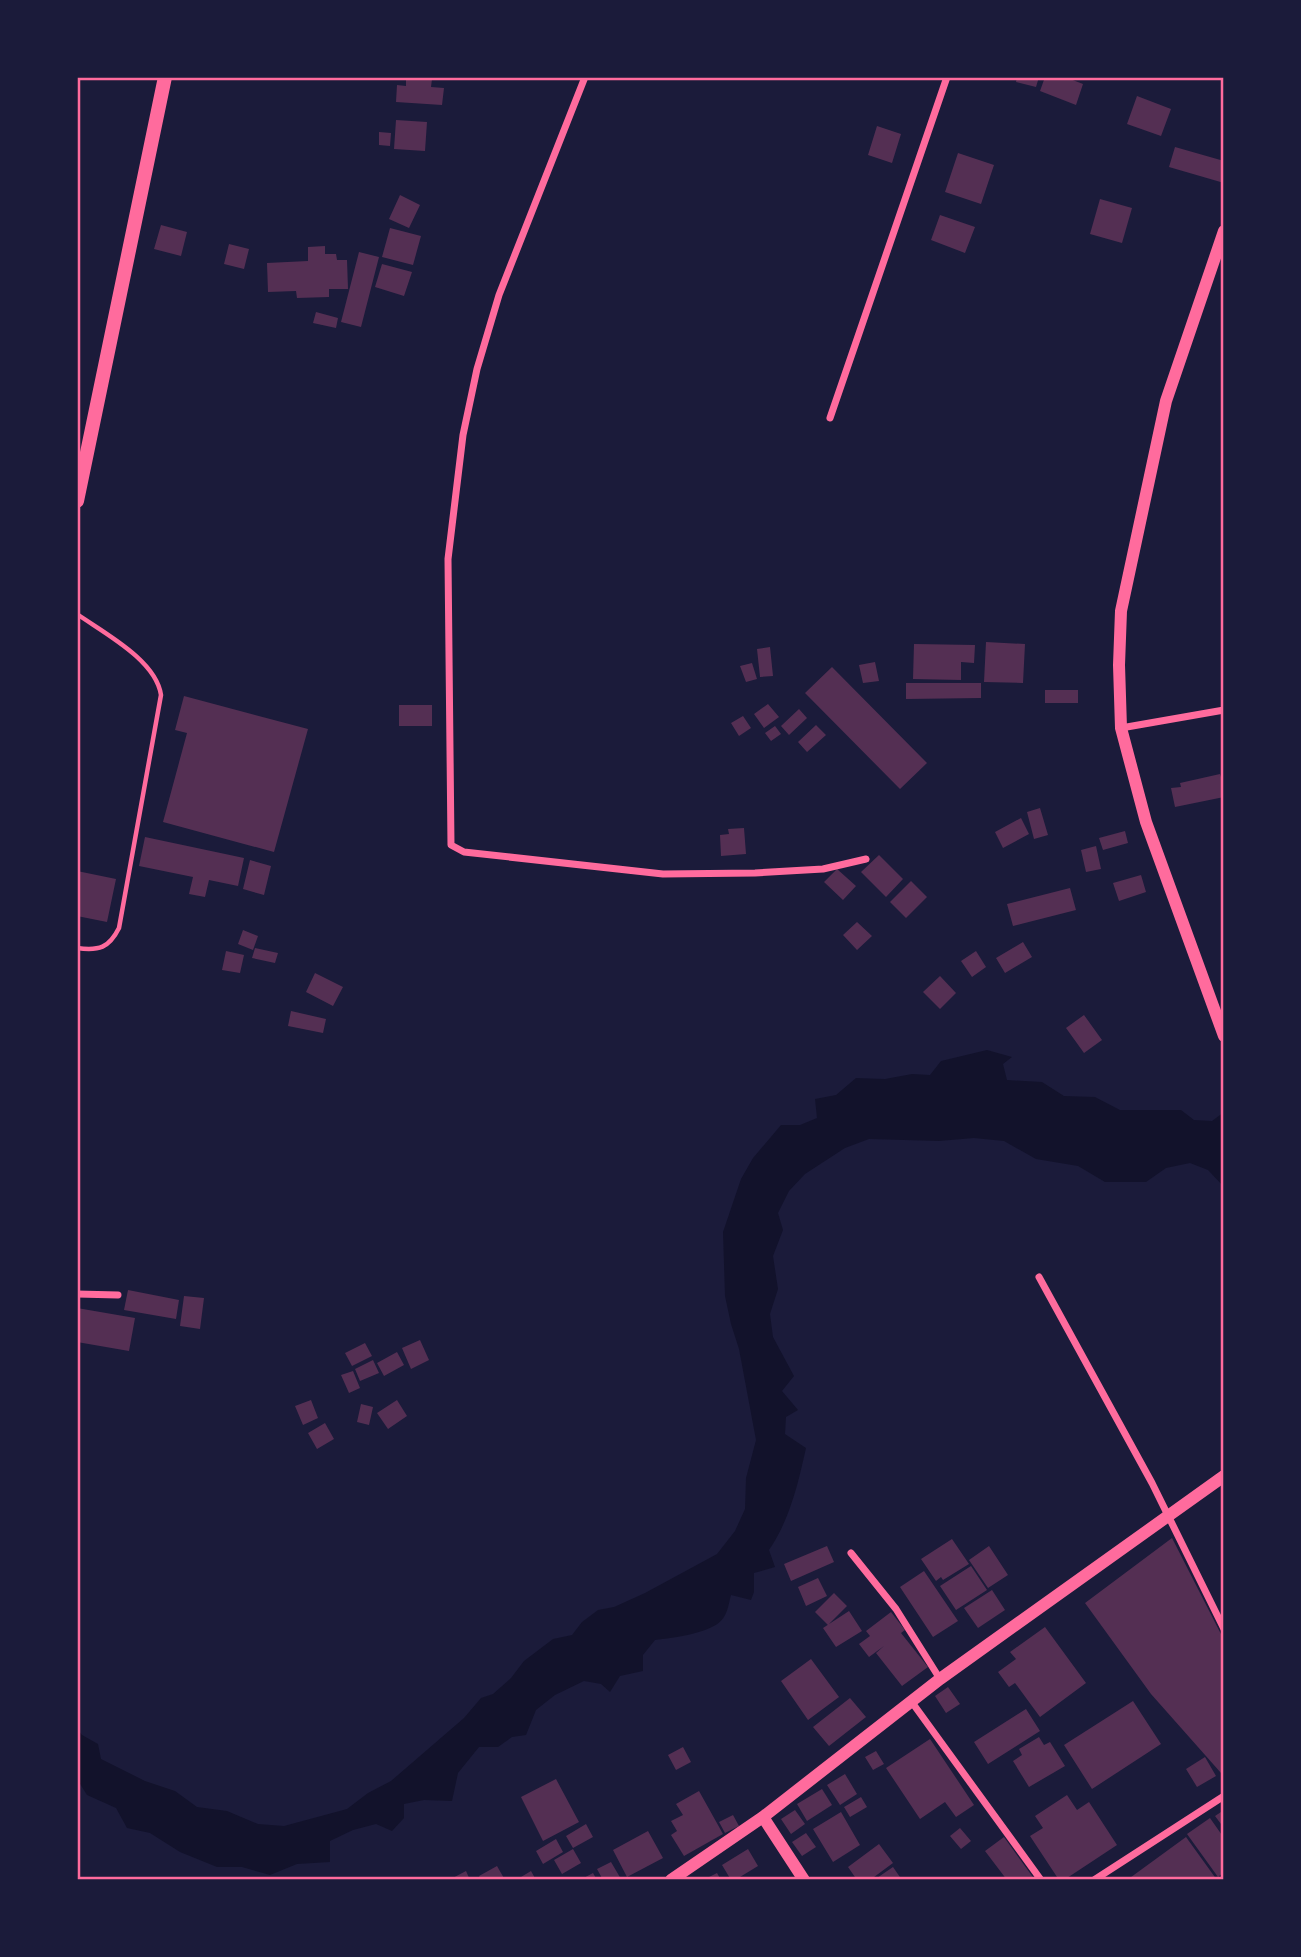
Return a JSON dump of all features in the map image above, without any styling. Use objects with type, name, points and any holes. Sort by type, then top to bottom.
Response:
[{"type":"main road","points":[[77,501],[166,77]]},
{"type":"street","points":[[585,77],[499,295],[477,369],[463,435],[448,559],[452,845],[464,852],[663,874],[823,869],[866,859]]},
{"type":"street","points":[[831,418],[947,77]]},
{"type":"street","points":[[1224,231],[1166,401],[1121,611],[1119,665],[1121,728],[1146,822],[1224,1036]]},
{"type":"street","points":[[1121,728],[1224,710]]},
{"type":"street","points":[[1039,1277],[1168,1516],[1224,1629]]},
{"type":"street","points":[[77,1294],[118,1295]]},
{"type":"street","points":[[671,1880],[763,1817],[940,1679],[1224,1476]]},
{"type":"street","points":[[852,1553],[895,1609],[940,1679]]},
{"type":"street","points":[[911,1701],[1041,1880]]},
{"type":"street","points":[[1094,1880],[1224,1796]]},
{"type":"street","points":[[763,1817],[804,1880]]},
{"type":"lane","points":[[77,614],[146,664],[160,685],[161,695],[119,928],[113,940],[104,947],[89,950],[77,948]]},
{"type":"shaded area","points":[[987,1050],[1012,1057],[1003,1064],[1007,1080],[1042,1082],[1064,1096],[1095,1097],[1120,1110],[1181,1110],[1194,1120],[1212,1121],[1224,1112],[1224,1187],[1208,1170],[1190,1163],[1166,1168],[1146,1182],[1105,1182],[1078,1166],[1036,1159],[1004,1141],[974,1138],[939,1141],[869,1139],[845,1148],[805,1174],[789,1191],[778,1213],[783,1230],[773,1256],[778,1289],[770,1314],[773,1337],[794,1376],[782,1391],[798,1410],[786,1417],[785,1434],[806,1448],[788,1514],[769,1550],[775,1567],[754,1573],[751,1600],[731,1595],[724,1617],[712,1627],[693,1634],[655,1640],[643,1655],[643,1671],[620,1676],[610,1692],[601,1684],[584,1681],[555,1695],[536,1710],[526,1735],[512,1737],[498,1747],[479,1747],[458,1773],[452,1801],[424,1800],[404,1804],[404,1818],[392,1831],[376,1824],[353,1830],[330,1841],[330,1862],[297,1864],[270,1875],[242,1867],[217,1867],[180,1852],[150,1833],[127,1828],[116,1808],[87,1795],[77,1779],[77,1729],[98,1744],[101,1759],[145,1781],[175,1791],[197,1807],[227,1811],[258,1824],[284,1826],[347,1809],[368,1793],[391,1781],[464,1718],[481,1698],[493,1694],[511,1678],[524,1661],[553,1639],[572,1635],[582,1622],[598,1610],[614,1607],[645,1593],[717,1554],[735,1531],[745,1509],[746,1478],[756,1440],[739,1349],[725,1296],[723,1232],[741,1179],[753,1158],[781,1125],[800,1125],[817,1118],[815,1099],[836,1095],[856,1078],[885,1079],[912,1074],[930,1075],[941,1061]]},
{"type":"building","points":[[406,77],[432,79],[431,87],[444,88],[442,105],[396,102],[397,85],[406,86]]},
{"type":"building","points":[[1017,77],[1039,77],[1036,87],[1016,82]]},
{"type":"building","points":[[1045,77],[1065,77],[1083,84],[1076,105],[1040,91]]},
{"type":"building","points":[[1137,96],[1171,109],[1161,136],[1127,124]]},
{"type":"building","points":[[396,120],[427,122],[425,151],[394,149]]},
{"type":"building","points":[[877,126],[901,134],[892,163],[868,155]]},
{"type":"building","points":[[379,132],[391,133],[390,146],[379,145]]},
{"type":"building","points":[[1175,147],[1224,161],[1224,183],[1169,167]]},
{"type":"building","points":[[958,153],[994,165],[981,204],[945,192]]},
{"type":"building","points":[[400,195],[420,205],[409,228],[389,219]]},
{"type":"building","points":[[1100,199],[1132,208],[1122,243],[1090,234]]},
{"type":"building","points":[[940,215],[975,227],[965,253],[931,240]]},
{"type":"building","points":[[161,225],[187,232],[181,256],[154,249]]},
{"type":"building","points":[[390,228],[421,236],[413,265],[382,257]]},
{"type":"building","points":[[229,244],[249,249],[244,269],[224,264]]},
{"type":"building","points":[[325,246],[325,254],[336,254],[337,260],[347,260],[348,289],[329,289],[329,297],[297,298],[296,291],[268,292],[267,263],[308,261],[308,247]]},
{"type":"building","points":[[359,252],[379,257],[361,327],[341,322]]},
{"type":"building","points":[[382,264],[412,272],[404,296],[375,287]]},
{"type":"building","points":[[316,312],[338,318],[336,328],[313,323]]},
{"type":"building","points":[[986,642],[1025,644],[1023,683],[984,682]]},
{"type":"building","points":[[914,644],[975,645],[974,663],[961,662],[961,680],[913,679]]},
{"type":"building","points":[[770,647],[773,676],[760,677],[757,649]]},
{"type":"building","points":[[875,662],[879,681],[863,683],[859,665]]},
{"type":"building","points":[[752,663],[757,679],[746,682],[740,666]]},
{"type":"building","points":[[832,667],[927,763],[900,789],[805,693]]},
{"type":"building","points":[[906,683],[981,683],[981,698],[906,699]]},
{"type":"building","points":[[1045,690],[1078,690],[1078,703],[1045,703]]},
{"type":"building","points":[[184,696],[308,729],[274,852],[163,822],[187,733],[175,730]]},
{"type":"building","points":[[768,704],[779,717],[764,728],[754,714]]},
{"type":"building","points":[[399,705],[432,705],[432,726],[399,726]]},
{"type":"building","points":[[799,709],[807,718],[789,735],[781,726]]},
{"type":"building","points":[[743,716],[751,728],[739,736],[731,723]]},
{"type":"building","points":[[816,725],[826,735],[807,752],[798,742]]},
{"type":"building","points":[[775,726],[781,734],[771,741],[765,733]]},
{"type":"building","points":[[1220,774],[1224,780],[1224,797],[1175,807],[1171,788],[1181,787],[1180,783]]},
{"type":"building","points":[[1040,808],[1048,835],[1034,839],[1027,812]]},
{"type":"building","points":[[1021,818],[1029,834],[1003,848],[995,832]]},
{"type":"building","points":[[744,828],[746,854],[721,856],[720,835],[729,834],[728,829]]},
{"type":"building","points":[[1125,831],[1128,843],[1103,850],[1099,838]]},
{"type":"building","points":[[145,837],[244,858],[238,886],[209,880],[205,897],[189,894],[193,877],[139,866]]},
{"type":"building","points":[[1096,846],[1101,869],[1086,872],[1081,850]]},
{"type":"building","points":[[879,855],[903,879],[886,897],[861,872]]},
{"type":"building","points":[[250,860],[271,866],[264,895],[243,889]]},
{"type":"building","points":[[837,869],[856,886],[843,900],[824,882]]},
{"type":"building","points":[[77,871],[116,879],[107,922],[77,916]]},
{"type":"building","points":[[1141,875],[1146,892],[1119,901],[1113,883]]},
{"type":"building","points":[[911,881],[927,897],[906,918],[890,902]]},
{"type":"building","points":[[1070,888],[1076,910],[1013,926],[1007,904]]},
{"type":"building","points":[[857,922],[872,936],[857,950],[843,935]]},
{"type":"building","points":[[243,930],[258,936],[253,950],[238,944]]},
{"type":"building","points":[[1023,942],[1032,957],[1005,973],[996,958]]},
{"type":"building","points":[[255,948],[278,953],[275,963],[252,958]]},
{"type":"building","points":[[226,951],[244,955],[240,973],[222,970]]},
{"type":"building","points":[[976,951],[986,967],[972,977],[961,961]]},
{"type":"building","points":[[315,973],[343,987],[333,1006],[306,992]]},
{"type":"building","points":[[940,976],[956,993],[940,1009],[923,992]]},
{"type":"building","points":[[291,1011],[326,1019],[323,1033],[288,1026]]},
{"type":"building","points":[[1084,1015],[1102,1040],[1084,1053],[1066,1028]]},
{"type":"building","points":[[128,1290],[179,1300],[176,1319],[124,1310]]},
{"type":"building","points":[[184,1296],[204,1298],[200,1329],[180,1326]]},
{"type":"building","points":[[77,1308],[135,1318],[129,1351],[77,1342]]},
{"type":"building","points":[[420,1340],[429,1360],[411,1369],[402,1348]]},
{"type":"building","points":[[365,1343],[372,1356],[352,1366],[345,1353]]},
{"type":"building","points":[[397,1352],[404,1365],[384,1376],[377,1363]]},
{"type":"building","points":[[373,1360],[379,1373],[360,1381],[355,1369]]},
{"type":"building","points":[[353,1371],[360,1388],[349,1393],[341,1375]]},
{"type":"building","points":[[311,1400],[318,1418],[303,1425],[295,1406]]},
{"type":"building","points":[[397,1400],[407,1416],[388,1429],[377,1413]]},
{"type":"building","points":[[361,1404],[373,1407],[369,1425],[357,1422]]},
{"type":"building","points":[[325,1423],[334,1439],[317,1449],[308,1433]]},
{"type":"building","points":[[1172,1538],[1224,1640],[1224,1771],[1221,1773],[1151,1694],[1085,1603]]},
{"type":"building","points":[[952,1539],[969,1564],[943,1580],[941,1577],[936,1581],[921,1559]]},
{"type":"building","points":[[827,1546],[834,1562],[791,1581],[784,1564]]},
{"type":"building","points":[[989,1546],[1008,1575],[988,1588],[969,1560]]},
{"type":"building","points":[[971,1566],[987,1590],[956,1610],[940,1586]]},
{"type":"building","points":[[924,1571],[958,1621],[933,1637],[900,1587]]},
{"type":"building","points":[[818,1578],[827,1596],[806,1606],[798,1587]]},
{"type":"building","points":[[992,1590],[1005,1610],[978,1628],[964,1608]]},
{"type":"building","points":[[834,1593],[847,1606],[828,1625],[815,1612]]},
{"type":"building","points":[[849,1611],[862,1631],[836,1647],[823,1628]]},
{"type":"building","points":[[891,1612],[905,1630],[901,1633],[928,1667],[902,1686],[876,1653],[884,1646],[869,1657],[859,1644],[870,1636],[866,1631]]},
{"type":"building","points":[[1045,1627],[1086,1683],[1040,1717],[1015,1683],[1009,1687],[998,1672],[1016,1659],[1010,1652]]},
{"type":"building","points":[[811,1659],[839,1697],[808,1720],[781,1681]]},
{"type":"building","points":[[948,1687],[960,1704],[946,1713],[935,1696]]},
{"type":"building","points":[[850,1698],[866,1717],[829,1746],[813,1727]]},
{"type":"building","points":[[1133,1701],[1161,1744],[1092,1789],[1064,1745]]},
{"type":"building","points":[[1026,1709],[1040,1731],[988,1764],[974,1742]]},
{"type":"building","points":[[1039,1737],[1044,1745],[1050,1742],[1065,1766],[1029,1787],[1013,1761],[1022,1755],[1019,1749]]},
{"type":"building","points":[[930,1739],[974,1805],[956,1817],[945,1802],[920,1819],[886,1768]]},
{"type":"building","points":[[683,1747],[691,1762],[676,1770],[668,1755]]},
{"type":"building","points":[[876,1751],[884,1764],[873,1770],[865,1757]]},
{"type":"building","points":[[1205,1757],[1216,1776],[1197,1787],[1186,1769]]},
{"type":"building","points":[[845,1774],[857,1794],[840,1805],[827,1785]]},
{"type":"building","points":[[556,1779],[579,1822],[543,1841],[521,1797]]},
{"type":"building","points":[[822,1789],[832,1805],[807,1821],[797,1804]]},
{"type":"building","points":[[699,1791],[723,1834],[684,1856],[671,1835],[677,1831],[671,1821],[683,1815],[676,1804]]},
{"type":"building","points":[[1067,1795],[1077,1810],[1089,1802],[1117,1845],[1064,1880],[1059,1880],[1030,1836],[1043,1828],[1035,1816]]},
{"type":"building","points":[[861,1797],[867,1807],[850,1817],[844,1807]]},
{"type":"building","points":[[795,1810],[805,1824],[791,1834],[781,1819]]},
{"type":"building","points":[[1224,1810],[1224,1828],[1215,1816]]},
{"type":"building","points":[[841,1812],[860,1845],[833,1862],[813,1829]]},
{"type":"building","points":[[733,1815],[739,1826],[725,1833],[719,1822]]},
{"type":"building","points":[[1210,1818],[1224,1838],[1224,1872],[1218,1877],[1187,1834]]},
{"type":"building","points":[[586,1824],[593,1837],[573,1848],[566,1836]]},
{"type":"building","points":[[960,1828],[971,1841],[961,1849],[950,1836]]},
{"type":"building","points":[[648,1831],[663,1858],[627,1877],[613,1850]]},
{"type":"building","points":[[806,1833],[816,1847],[802,1856],[792,1842]]},
{"type":"building","points":[[1004,1837],[1035,1880],[1007,1880],[985,1851]]},
{"type":"building","points":[[1186,1837],[1217,1880],[1127,1880]]},
{"type":"building","points":[[556,1839],[563,1852],[543,1864],[536,1851]]},
{"type":"building","points":[[879,1844],[893,1863],[870,1880],[857,1880],[848,1867]]},
{"type":"building","points":[[573,1849],[581,1863],[562,1874],[554,1860]]},
{"type":"building","points":[[748,1849],[758,1866],[731,1880],[722,1865]]},
{"type":"building","points":[[611,1862],[621,1879],[603,1880],[597,1869]]},
{"type":"building","points":[[497,1866],[505,1880],[481,1880],[479,1876]]},
{"type":"building","points":[[893,1867],[902,1880],[874,1880]]},
{"type":"building","points":[[466,1871],[470,1880],[449,1880]]},
{"type":"building","points":[[531,1871],[536,1880],[516,1880]]},
{"type":"building","points":[[593,1873],[597,1880],[580,1880]]},
{"type":"building","points":[[717,1873],[721,1880],[703,1880]]}]
